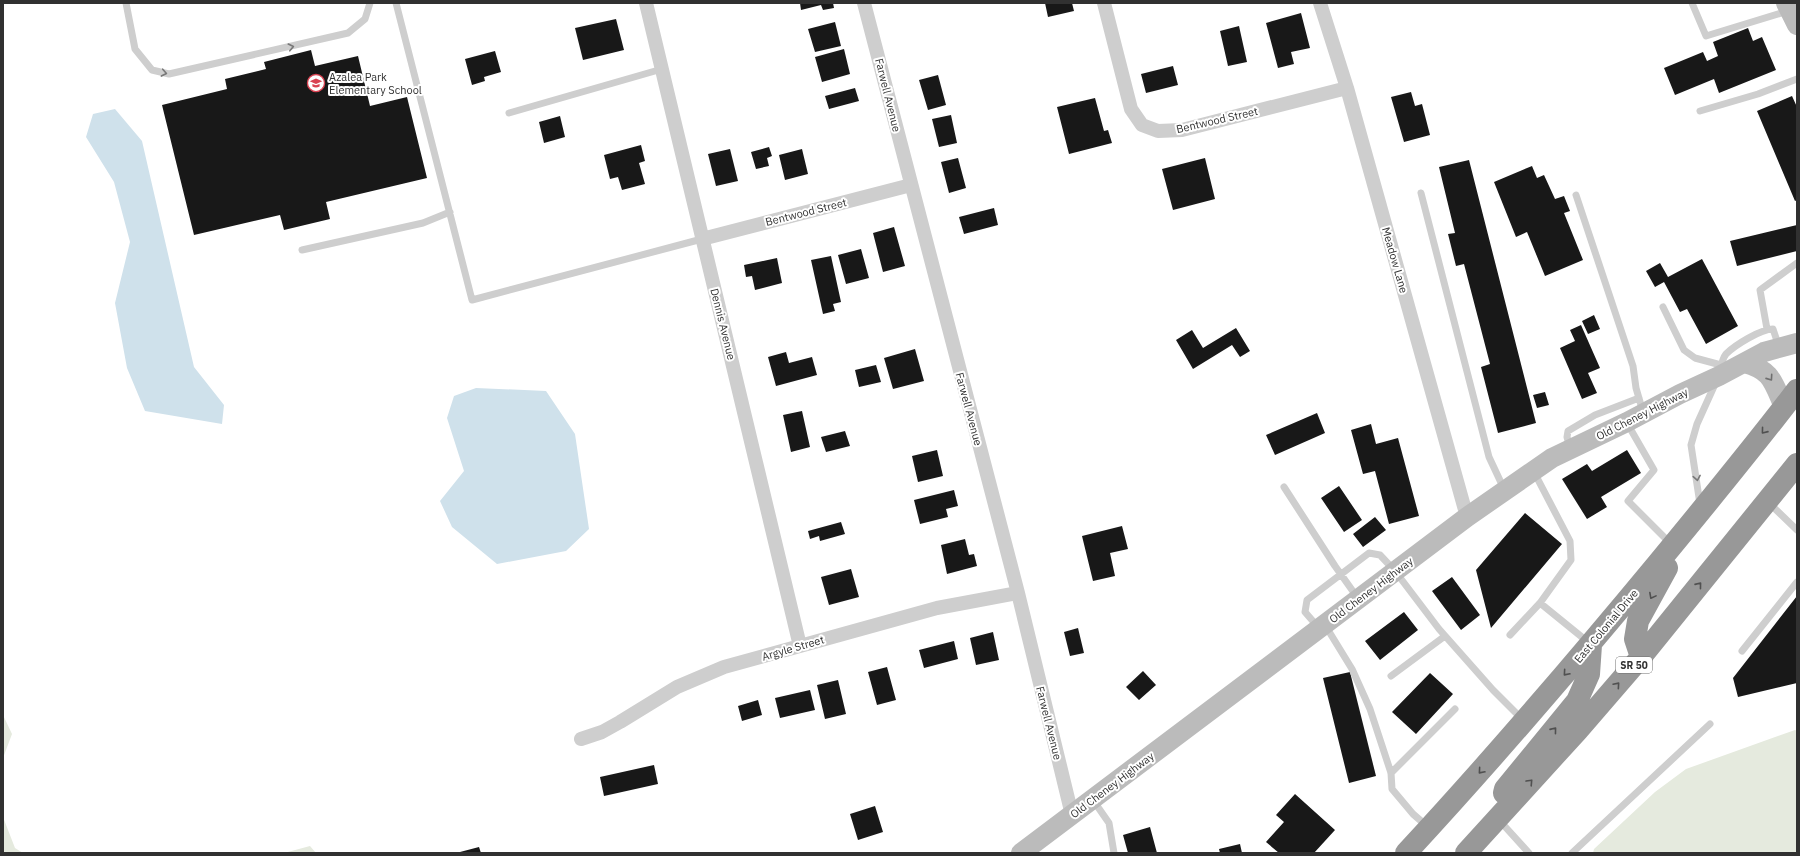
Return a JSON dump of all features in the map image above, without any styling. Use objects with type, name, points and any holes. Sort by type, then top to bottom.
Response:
[{"type":"highway","name":"East Colonial Drive","points":[[1406,853],[1591,645],[1696,518],[1791,398]]},
{"type":"highway","name":"SR 50","points":[[1466,853],[1578,730],[1641,657],[1797,464]]},
{"type":"highway","points":[[1641,657],[1635,639],[1638,621],[1696,518]]},
{"type":"highway","points":[[1503,812],[1503,797],[1505,789],[1577,702],[1589,674],[1591,645]]},
{"type":"street","name":"Dennis Avenue","points":[[646,3],[800,646]]},
{"type":"street","name":"Farwell Avenue","points":[[864,3],[1018,593],[1072,815]]},
{"type":"street","name":"Bentwood Street","points":[[1104,3],[1131,109],[1142,124],[1158,131],[1182,130],[1347,88]]},
{"type":"street","name":"Meadow Lane","points":[[1320,3],[1347,88],[1467,517]]},
{"type":"street","name":"Bentwood Street","points":[[702,239],[911,185]]},
{"type":"street","name":"Old Cheney Highway","points":[[1030,851],[1072,815],[1467,517],[1552,458],[1571,450],[1636,411],[1720,371],[1744,363],[1764,352],[1788,345]]},
{"type":"street","points":[[1744,363],[1764,370],[1791,398]]},
{"type":"street","name":"Argyle Street","points":[[581,739],[602,732],[678,687],[724,667],[937,608],[1018,593]]},
{"type":"lane","points":[[126,3],[135,49],[152,70],[169,74],[348,33],[365,19],[370,3]]},
{"type":"lane","points":[[396,3],[472,300],[702,239]]},
{"type":"lane","points":[[1692,3],[1706,36],[1791,13]]},
{"type":"lane","points":[[509,113],[662,69]]},
{"type":"lane","points":[[1700,111],[1758,94],[1797,79]]},
{"type":"lane","points":[[1421,193],[1489,457],[1505,491]]},
{"type":"lane","points":[[1576,196],[1633,366],[1636,411],[1654,470],[1628,501],[1673,545]]},
{"type":"lane","points":[[302,250],[423,223],[450,212]]},
{"type":"lane","points":[[1767,328],[1760,290],[1797,263]]},
{"type":"lane","points":[[1663,307],[1684,350],[1695,358],[1720,371]]},
{"type":"lane","points":[[1696,518],[1691,445],[1697,424],[1720,371],[1725,355],[1749,338],[1767,328],[1773,328],[1788,345]]},
{"type":"lane","points":[[1571,450],[1567,437],[1568,431],[1595,415],[1636,411]]},
{"type":"lane","points":[[1510,634],[1540,603],[1571,560],[1570,541],[1533,471]]},
{"type":"lane","points":[[1284,487],[1340,574],[1359,599]]},
{"type":"lane","points":[[1767,502],[1797,530]]},
{"type":"lane","points":[[1429,828],[1413,814],[1392,789],[1391,773],[1370,709],[1352,669],[1322,627],[1305,612],[1307,600],[1369,553],[1380,555],[1445,636],[1493,690],[1525,721]]},
{"type":"lane","points":[[1742,651],[1797,582]]},
{"type":"lane","points":[[1540,603],[1591,645]]},
{"type":"lane","points":[[1391,676],[1445,636]]},
{"type":"lane","points":[[1391,773],[1455,709]]},
{"type":"lane","points":[[1572,853],[1710,724]]},
{"type":"lane","points":[[1093,799],[1109,823],[1114,853]]},
{"type":"lane","points":[[1503,812],[1529,853]]},
{"type":"shaded area","points":[[115,109],[142,141],[194,367],[224,405],[222,424],[145,411],[127,368],[115,303],[130,242],[114,182],[86,137],[93,114]]},
{"type":"shaded area","points":[[476,388],[546,391],[575,434],[589,529],[566,551],[497,564],[452,527],[440,501],[464,471],[447,418],[454,396]]},
{"type":"shaded area","points":[[3,715],[12,734],[3,758]]},
{"type":"shaded area","points":[[1795,730],[1797,731],[1797,853],[1593,853],[1594,849],[1655,792],[1686,769]]},
{"type":"shaded area","points":[[3,817],[15,848],[23,853],[3,853]]},
{"type":"shaded area","points":[[310,846],[316,853],[284,853]]},
{"type":"building","points":[[800,3],[833,3],[834,8],[823,10],[821,5],[801,10]]},
{"type":"building","points":[[1045,3],[1072,3],[1074,11],[1048,17]]},
{"type":"building","points":[[1301,13],[1310,48],[1291,52],[1294,64],[1278,68],[1266,23]]},
{"type":"building","points":[[616,19],[624,50],[583,60],[575,28]]},
{"type":"building","points":[[835,22],[841,46],[815,52],[808,29]]},
{"type":"building","points":[[1239,26],[1247,62],[1228,66],[1220,31]]},
{"type":"building","points":[[1748,28],[1753,41],[1762,37],[1776,70],[1719,93],[1714,79],[1675,95],[1664,68],[1703,52],[1707,61],[1718,56],[1713,42]]},
{"type":"building","points":[[844,49],[850,74],[822,82],[815,57]]},
{"type":"building","points":[[311,50],[315,66],[358,56],[370,106],[407,97],[427,178],[326,202],[330,219],[284,230],[280,215],[194,235],[162,105],[227,89],[225,79],[266,69],[264,62]]},
{"type":"building","points":[[495,51],[501,72],[484,77],[485,81],[472,85],[465,59]]},
{"type":"building","points":[[1173,66],[1178,85],[1146,93],[1141,74]]},
{"type":"building","points":[[938,75],[946,105],[928,110],[919,80]]},
{"type":"building","points":[[855,88],[859,101],[829,109],[825,96]]},
{"type":"building","points":[[1411,92],[1415,106],[1422,104],[1430,135],[1404,142],[1391,97]]},
{"type":"building","points":[[1792,96],[1797,107],[1797,200],[1795,201],[1757,111]]},
{"type":"building","points":[[1095,98],[1104,131],[1108,130],[1112,143],[1069,154],[1057,107]]},
{"type":"building","points":[[951,115],[957,143],[939,147],[932,119]]},
{"type":"building","points":[[560,116],[565,137],[544,143],[539,122]]},
{"type":"building","points":[[641,145],[645,161],[639,163],[645,184],[622,190],[618,177],[610,179],[604,155]]},
{"type":"building","points":[[769,147],[772,156],[767,158],[769,166],[756,169],[751,152]]},
{"type":"building","points":[[730,149],[738,181],[716,186],[708,154]]},
{"type":"building","points":[[802,149],[808,174],[785,180],[779,155]]},
{"type":"building","points":[[958,158],[966,188],[949,193],[941,162]]},
{"type":"building","points":[[1205,158],[1215,199],[1173,210],[1162,169]]},
{"type":"building","points":[[1469,160],[1536,423],[1498,433],[1481,367],[1490,364],[1464,264],[1456,266],[1448,234],[1455,233],[1439,167]]},
{"type":"building","points":[[1532,166],[1537,178],[1544,175],[1555,199],[1564,196],[1570,211],[1564,213],[1583,260],[1545,276],[1527,232],[1516,237],[1494,182]]},
{"type":"building","points":[[994,208],[998,225],[964,234],[959,217]]},
{"type":"building","points":[[1797,225],[1797,251],[1737,266],[1730,241]]},
{"type":"building","points":[[894,227],[905,266],[883,272],[873,233]]},
{"type":"building","points":[[861,249],[869,278],[846,284],[838,255]]},
{"type":"building","points":[[831,256],[841,302],[833,304],[835,311],[823,314],[811,260]]},
{"type":"building","points":[[777,258],[782,283],[755,290],[752,276],[746,277],[744,265]]},
{"type":"building","points":[[1702,259],[1738,326],[1706,344],[1687,309],[1680,312],[1664,282],[1655,287],[1646,271],[1660,263],[1668,277]]},
{"type":"building","points":[[1594,315],[1600,329],[1588,334],[1582,321]]},
{"type":"building","points":[[1581,325],[1600,368],[1588,373],[1597,393],[1582,399],[1560,348],[1575,341],[1570,330]]},
{"type":"building","points":[[1236,328],[1250,351],[1240,357],[1232,345],[1193,369],[1176,340],[1192,330],[1203,348]]},
{"type":"building","points":[[915,349],[924,381],[893,389],[884,358]]},
{"type":"building","points":[[786,352],[789,363],[812,357],[817,375],[776,386],[768,357]]},
{"type":"building","points":[[876,365],[881,382],[859,387],[855,370]]},
{"type":"building","points":[[1545,392],[1549,405],[1537,408],[1533,395]]},
{"type":"building","points":[[802,411],[810,447],[791,452],[783,415]]},
{"type":"building","points":[[1317,413],[1325,433],[1275,455],[1266,435]]},
{"type":"building","points":[[1371,424],[1376,444],[1398,438],[1419,516],[1389,524],[1375,471],[1363,474],[1351,430]]},
{"type":"building","points":[[845,431],[850,446],[826,452],[821,437]]},
{"type":"building","points":[[937,450],[943,476],[918,482],[912,456]]},
{"type":"building","points":[[1627,450],[1641,473],[1601,497],[1607,507],[1587,519],[1562,479],[1587,464],[1592,471]]},
{"type":"building","points":[[1339,486],[1362,520],[1344,532],[1321,498]]},
{"type":"building","points":[[954,490],[958,506],[946,509],[948,517],[920,524],[914,500]]},
{"type":"building","points":[[1525,513],[1562,544],[1491,628],[1476,570]]},
{"type":"building","points":[[1375,517],[1386,530],[1363,547],[1353,534]]},
{"type":"building","points":[[841,522],[845,534],[820,541],[819,536],[810,539],[808,531]]},
{"type":"building","points":[[1122,526],[1128,549],[1110,553],[1115,576],[1093,581],[1082,536]]},
{"type":"building","points":[[965,539],[969,555],[974,554],[977,566],[947,574],[941,545]]},
{"type":"building","points":[[851,569],[859,597],[829,605],[821,577]]},
{"type":"building","points":[[1452,577],[1480,615],[1461,630],[1432,591]]},
{"type":"building","points":[[1797,596],[1797,683],[1738,697],[1733,678]]},
{"type":"building","points":[[1404,612],[1418,630],[1380,660],[1365,641]]},
{"type":"building","points":[[1078,628],[1084,653],[1070,656],[1064,632]]},
{"type":"building","points":[[993,632],[999,660],[976,665],[970,638]]},
{"type":"building","points":[[954,641],[958,659],[924,668],[919,650]]},
{"type":"building","points":[[887,667],[896,700],[877,705],[868,672]]},
{"type":"building","points":[[1143,671],[1156,685],[1139,700],[1126,687]]},
{"type":"building","points":[[1350,672],[1376,776],[1349,783],[1323,678]]},
{"type":"building","points":[[1430,673],[1453,694],[1416,734],[1392,712]]},
{"type":"building","points":[[838,680],[846,714],[825,719],[817,685]]},
{"type":"building","points":[[810,690],[815,710],[780,718],[775,698]]},
{"type":"building","points":[[758,700],[762,715],[742,721],[738,706]]},
{"type":"building","points":[[654,765],[658,784],[604,796],[600,777]]},
{"type":"building","points":[[1295,794],[1335,830],[1314,853],[1279,853],[1266,842],[1284,822],[1276,815]]},
{"type":"building","points":[[875,806],[883,832],[858,840],[850,814]]},
{"type":"building","points":[[1150,827],[1157,853],[1128,853],[1123,835]]},
{"type":"building","points":[[1240,844],[1242,853],[1220,853],[1219,849]]},
{"type":"building","points":[[479,847],[481,853],[460,853],[460,852]]},
{"type":"place","name":"Azalea Park Elementary School","points":[[316,83]]}]
